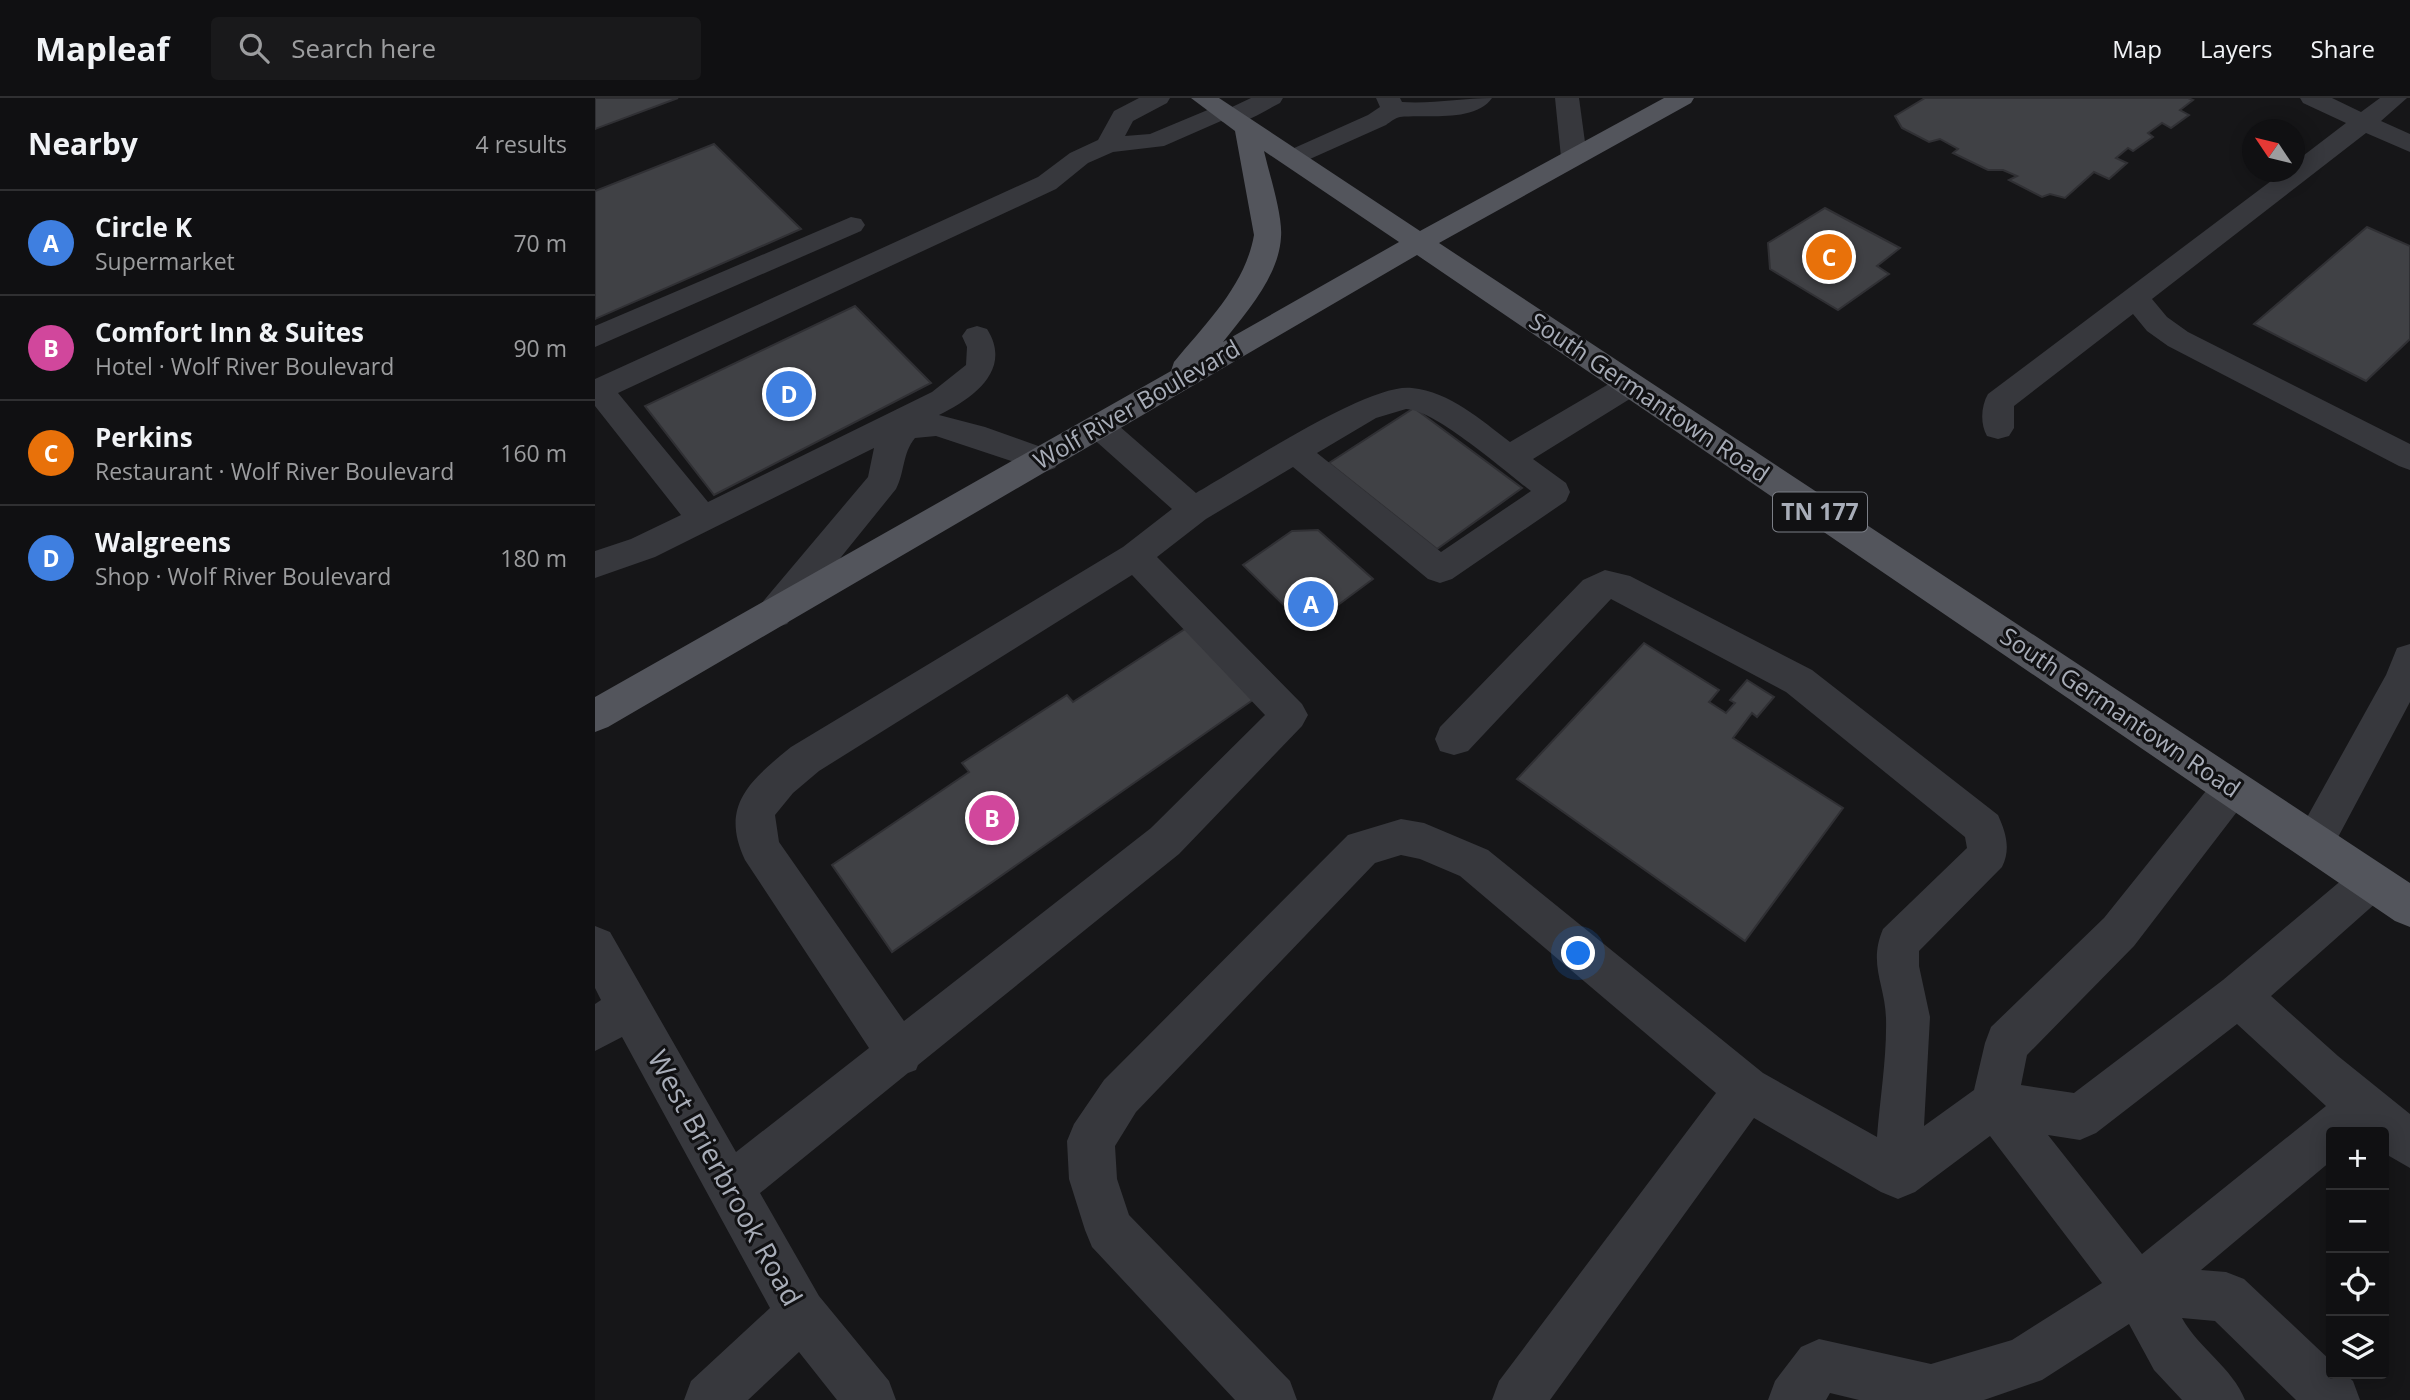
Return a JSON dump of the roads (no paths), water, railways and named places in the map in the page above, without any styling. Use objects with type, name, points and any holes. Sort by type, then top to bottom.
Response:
[{"type":"main road","name":"Wolf River Boulevard","points":[[595,716],[1100,428],[1417,243],[1682,98]]},
{"type":"main road","name":"South Germantown Road","points":[[1226,114],[2410,907]]},
{"type":"main road","points":[[1173,385],[1247,289],[1260,270],[1266,253],[1268,235],[1226,114]]},
{"type":"street","points":[[1108,145],[1123,116],[1158,98]]},
{"type":"street","points":[[702,518],[597,390],[1047,183],[1079,158],[1108,145],[1155,141],[1271,98]]},
{"type":"street","points":[[1292,158],[1377,120],[1391,103],[1433,113],[1453,110],[1480,98]]},
{"type":"street","points":[[1567,98],[1574,157]]},
{"type":"street","points":[[2312,98],[2410,144]]},
{"type":"street","points":[[1998,428],[1999,402],[2395,98]]},
{"type":"street","points":[[595,337],[851,225]]},
{"type":"street","points":[[2135,297],[2157,324],[2178,338],[2410,458]]},
{"type":"street","points":[[595,565],[643,548],[902,426],[943,400],[975,375],[983,361],[985,348],[977,336]]},
{"type":"street","points":[[1510,457],[1630,385]]},
{"type":"street","points":[[900,1054],[759,847],[755,810],[779,781],[805,759],[1135,556],[1194,510],[1294,451],[1365,410],[1392,400],[1412,398],[1433,404],[1510,457],[1554,492],[1440,570],[1294,451]]},
{"type":"street","points":[[902,426],[936,425],[974,435],[1044,460]]},
{"type":"street","points":[[774,614],[884,481],[890,447],[902,426]]},
{"type":"street","points":[[1100,428],[1194,510]]},
{"type":"street","points":[[731,1185],[900,1054],[1165,841],[1289,715],[1135,556]]},
{"type":"street","points":[[1454,739],[1595,590],[1605,584],[1618,586],[1799,681],[1984,828],[1988,854],[1898,943],[1897,966],[1908,1017],[1898,1175]]},
{"type":"street","points":[[2314,843],[2405,678],[2410,659]]},
{"type":"street","points":[[1898,1175],[1994,1104],[2007,1043],[2119,932],[2232,788]]},
{"type":"street","points":[[1271,1400],[1109,1230],[1093,1179],[1091,1141],[1120,1096],[1362,848],[1401,837],[1424,841],[1473,863],[1747,1089],[1898,1175]]},
{"type":"street","points":[[1994,1104],[2080,1117],[2239,995],[2371,881]]},
{"type":"street","name":"West Brierbrook Road","points":[[595,946],[612,1018],[731,1185],[801,1314],[870,1400]]},
{"type":"street","points":[[2239,995],[2275,1033],[2410,1144]]},
{"type":"street","points":[[1518,1400],[1747,1089]]},
{"type":"street","points":[[1994,1104],[2138,1289],[2172,1352],[2219,1400]]},
{"type":"street","points":[[1794,1400],[1819,1365],[1931,1390],[2024,1362],[2138,1289],[2362,1106]]},
{"type":"street","points":[[2138,1289],[2226,1297],[2334,1400]]},
{"type":"street","points":[[710,1400],[801,1314]]},
{"type":"place","name":"Perkins","points":[[1829,257]]},
{"type":"place","name":"Walgreens","points":[[789,394]]},
{"type":"place","name":"Circle K","points":[[1311,604]]},
{"type":"place","name":"Comfort Inn & Suites","points":[[992,818]]}]
